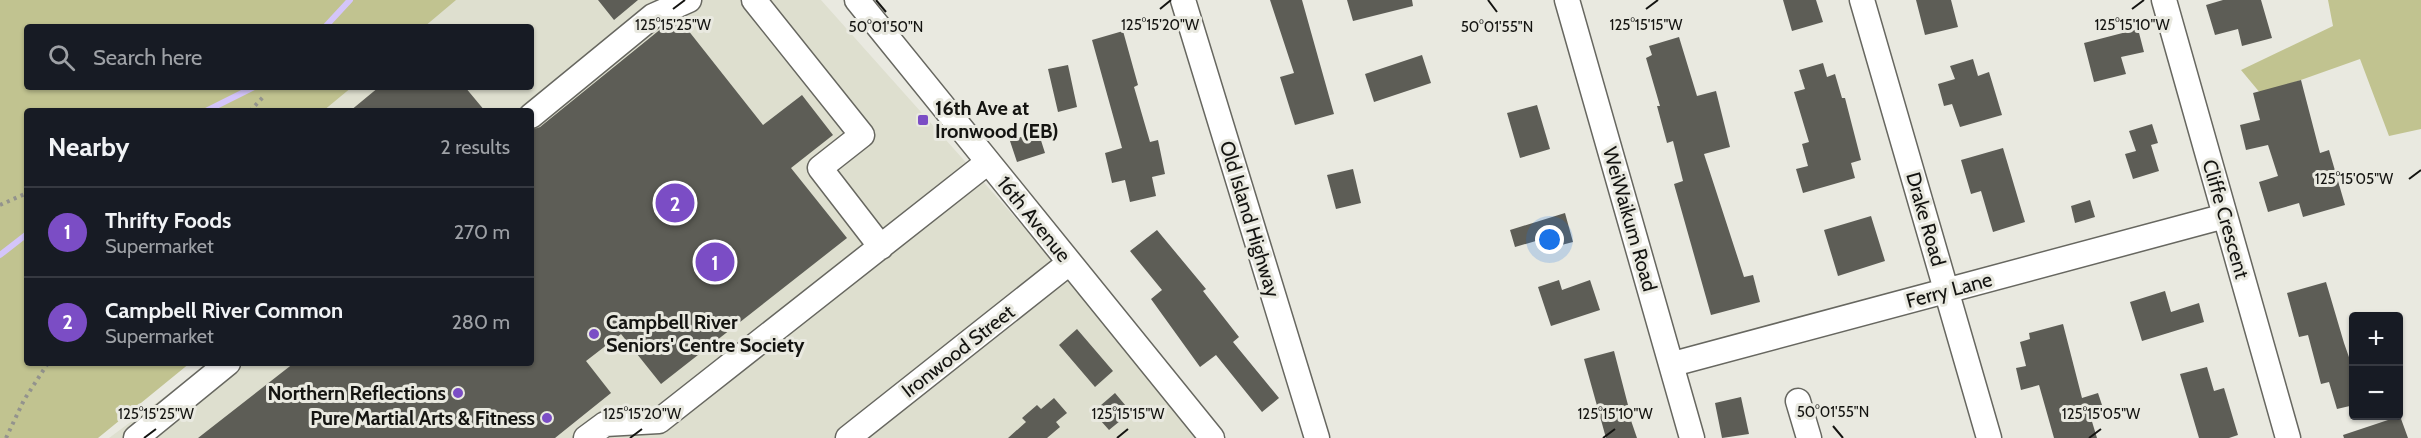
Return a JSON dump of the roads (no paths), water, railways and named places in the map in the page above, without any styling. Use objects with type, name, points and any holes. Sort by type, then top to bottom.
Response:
[{"type":"street","points":[[534,114],[653,16],[689,0]]},
{"type":"street","points":[[754,0],[862,135],[820,168],[881,247]]},
{"type":"street","name":"16th Avenue","points":[[857,0],[1212,438]]},
{"type":"street","name":"Old Island Highway","points":[[1183,0],[1317,438]]},
{"type":"street","name":"WeiWaikum Road","points":[[1567,0],[1692,438]]},
{"type":"street","name":"Drake Road","points":[[1862,0],[1989,438]]},
{"type":"street","name":"Cliffe Crescent","points":[[2164,0],[2288,438]]},
{"type":"street","points":[[586,438],[605,424],[659,421],[988,162]]},
{"type":"street","name":"Ferry Lane","points":[[1672,364],[2225,216]]},
{"type":"street","name":"Ironwood Street","points":[[848,438],[1069,263]]},
{"type":"street","points":[[136,438],[224,366]]},
{"type":"street","points":[[1798,400],[1809,438]]},
{"type":"waterway","points":[[328,24],[350,0]]},
{"type":"waterway","points":[[212,108],[248,90]]},
{"type":"waterway","points":[[0,255],[24,236]]},
{"type":"place","name":"16th Ave at Ironwood (EB)","points":[[923,120]]},
{"type":"place","name":"Campbell River Common","points":[[675,203]]},
{"type":"place","name":"Thrifty Foods","points":[[715,262]]},
{"type":"place","name":"Campbell River Seniors' Centre Society","points":[[594,334]]},
{"type":"place","name":"Northern Reflections","points":[[458,393]]},
{"type":"place","name":"Pure Martial Arts & Fitness","points":[[547,418]]}]
